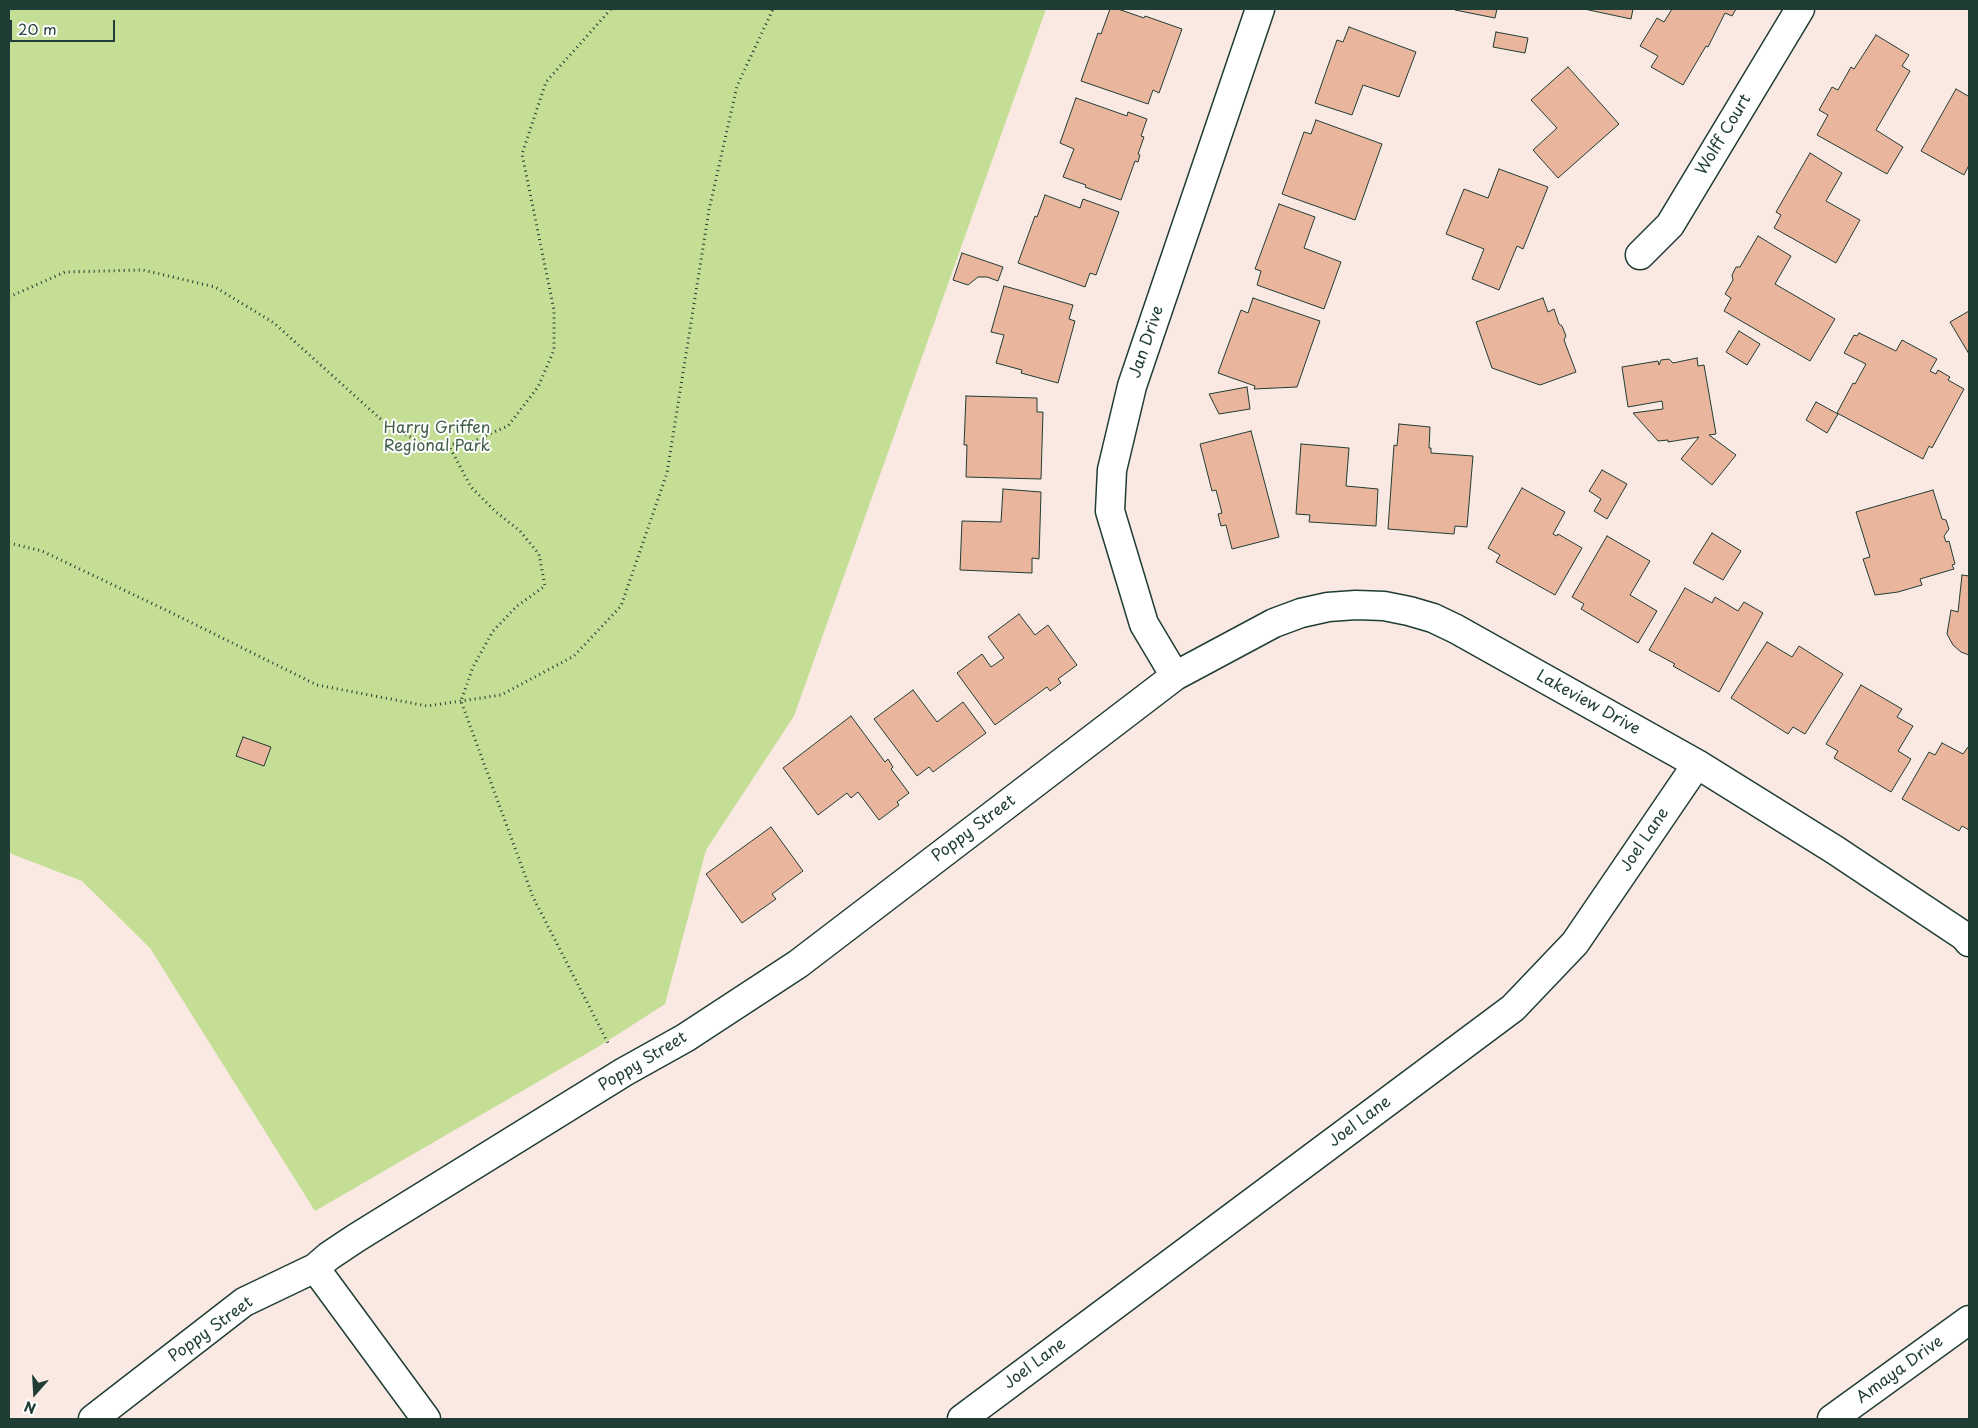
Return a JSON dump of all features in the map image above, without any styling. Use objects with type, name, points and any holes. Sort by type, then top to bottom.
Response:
[{"type":"street","name":"Jan Drive","points":[[1175,676],[1144,624],[1110,511],[1112,470],[1132,386],[1260,9]]},
{"type":"street","name":"Wolff Court","points":[[1640,255],[1670,226],[1800,9]]},
{"type":"street","name":"Lakeview Drive","points":[[1175,676],[1274,623],[1300,613],[1328,607],[1384,606],[1433,618],[1456,629],[1697,764],[1835,850],[1964,936],[1969,942]]},
{"type":"street","name":"Poppy Street","points":[[93,1419],[244,1302],[315,1268],[356,1238],[624,1072],[685,1038],[798,964],[1175,676]]},
{"type":"street","name":"Joel Lane","points":[[962,1419],[1513,1008],[1575,943],[1697,764]]},
{"type":"street","points":[[315,1268],[426,1419]]},
{"type":"street","name":"Amaya Drive","points":[[1832,1419],[1969,1320]]},
{"type":"path","points":[[9,297],[65,272],[143,270],[215,287],[274,323],[385,423],[423,444],[467,444],[508,426],[538,387],[554,350],[554,310],[522,154],[546,82],[611,9]]},
{"type":"path","points":[[9,543],[42,550],[172,612],[317,686],[427,706],[501,696],[574,656],[621,606],[667,473],[709,210],[736,86],[773,9]]},
{"type":"path","points":[[448,444],[471,487],[496,512],[520,531],[539,554],[545,586],[517,606],[492,631],[473,667],[461,702],[534,897],[624,1072]]},
{"type":"green space","name":"Harry Griffen Regional Park","points":[[9,9],[1046,9],[794,716],[706,850],[665,1004],[598,1047],[315,1211],[150,948],[82,881],[9,853]]},
{"type":"building","points":[[1110,9],[1118,9],[1144,18],[1145,16],[1182,29],[1159,93],[1153,90],[1148,104],[1081,81],[1098,33],[1101,34]]},
{"type":"building","points":[[1456,9],[1497,9],[1495,18]]},
{"type":"building","points":[[1584,9],[1633,9],[1631,19]]},
{"type":"building","points":[[1672,9],[1736,9],[1732,16],[1725,13],[1708,47],[1706,46],[1683,85],[1651,67],[1658,56],[1640,46],[1657,18],[1664,22]]},
{"type":"building","points":[[1349,27],[1416,52],[1399,97],[1363,85],[1352,115],[1315,103],[1337,40],[1343,42]]},
{"type":"building","points":[[1496,32],[1528,38],[1525,53],[1493,47]]},
{"type":"building","points":[[1876,35],[1909,55],[1902,66],[1910,71],[1876,130],[1903,147],[1887,174],[1817,135],[1828,115],[1819,110],[1832,87],[1838,90],[1851,67],[1854,69]]},
{"type":"building","points":[[1568,67],[1619,124],[1558,178],[1533,150],[1557,128],[1531,100]]},
{"type":"building","points":[[1956,89],[1969,95],[1969,165],[1964,175],[1921,151]]},
{"type":"building","points":[[1076,98],[1127,116],[1128,112],[1147,119],[1141,136],[1144,137],[1138,154],[1140,155],[1138,162],[1135,161],[1121,200],[1063,177],[1074,149],[1060,143]]},
{"type":"building","points":[[1316,120],[1382,144],[1355,220],[1282,194],[1304,132],[1311,134]]},
{"type":"building","points":[[1810,153],[1842,173],[1826,201],[1860,220],[1836,263],[1774,228],[1781,215],[1776,212]]},
{"type":"building","points":[[1499,169],[1548,187],[1523,249],[1517,246],[1499,290],[1472,279],[1484,249],[1446,234],[1464,189],[1488,198]]},
{"type":"building","points":[[1045,195],[1080,208],[1083,199],[1119,212],[1096,275],[1090,273],[1085,287],[1018,263],[1035,216],[1037,217]]},
{"type":"building","points":[[1279,204],[1315,217],[1304,248],[1341,262],[1324,309],[1257,285],[1261,271],[1255,269]]},
{"type":"building","points":[[1758,236],[1791,256],[1775,284],[1835,319],[1810,361],[1724,311],[1731,298],[1725,294],[1733,280],[1732,275],[1736,267],[1740,267]]},
{"type":"building","points":[[962,253],[1003,267],[998,281],[987,277],[978,277],[968,285],[953,280]]},
{"type":"building","points":[[1004,286],[1073,305],[1069,319],[1075,321],[1058,383],[1021,373],[1022,370],[996,363],[1004,335],[991,332]]},
{"type":"building","points":[[1253,298],[1320,321],[1297,387],[1254,389],[1255,386],[1218,373],[1241,310],[1248,313]]},
{"type":"building","points":[[1543,298],[1548,312],[1554,309],[1559,324],[1562,326],[1566,336],[1564,340],[1576,372],[1540,385],[1492,368],[1476,322]]},
{"type":"building","points":[[1969,311],[1969,354],[1950,322]]},
{"type":"building","points":[[1739,331],[1760,344],[1747,365],[1726,352]]},
{"type":"building","points":[[1859,333],[1896,351],[1902,340],[1937,359],[1930,371],[1936,374],[1938,370],[1950,377],[1948,380],[1964,389],[1932,448],[1929,446],[1923,459],[1837,413],[1853,383],[1855,384],[1866,364],[1844,353],[1854,335],[1857,336]]},
{"type":"building","points":[[1697,358],[1698,366],[1704,365],[1716,434],[1709,435],[1736,455],[1712,485],[1681,459],[1699,437],[1668,442],[1668,440],[1658,441],[1633,413],[1663,409],[1662,401],[1628,407],[1622,367],[1658,361],[1659,365],[1661,360],[1669,359],[1673,363]]},
{"type":"building","points":[[1247,387],[1250,409],[1219,414],[1209,394]]},
{"type":"building","points":[[966,396],[1037,398],[1037,412],[1043,412],[1041,479],[966,477],[967,445],[964,445]]},
{"type":"building","points":[[1816,402],[1838,414],[1827,433],[1806,420]]},
{"type":"building","points":[[1399,424],[1430,427],[1429,448],[1431,448],[1431,453],[1473,456],[1467,527],[1455,526],[1454,534],[1388,529],[1394,445],[1397,446]]},
{"type":"building","points":[[1251,431],[1279,537],[1232,549],[1226,525],[1221,526],[1218,514],[1222,513],[1216,490],[1212,491],[1200,444]]},
{"type":"building","points":[[1301,444],[1349,448],[1346,486],[1378,489],[1376,526],[1309,522],[1310,515],[1296,514]]},
{"type":"building","points":[[1602,470],[1627,484],[1607,519],[1594,511],[1601,499],[1589,491]]},
{"type":"building","points":[[1522,488],[1565,512],[1553,534],[1557,536],[1558,534],[1582,548],[1555,595],[1496,562],[1500,555],[1488,548]]},
{"type":"building","points":[[1003,489],[1041,492],[1039,559],[1032,558],[1032,573],[960,570],[962,521],[1001,522]]},
{"type":"building","points":[[1933,490],[1942,519],[1946,520],[1949,529],[1944,536],[1946,542],[1949,541],[1955,564],[1952,565],[1954,569],[1920,579],[1922,585],[1898,592],[1875,595],[1863,559],[1870,557],[1856,512]]},
{"type":"building","points":[[1712,533],[1741,551],[1723,580],[1693,563]]},
{"type":"building","points":[[1607,536],[1650,561],[1630,595],[1657,611],[1638,643],[1581,609],[1584,604],[1572,597]]},
{"type":"building","points":[[1962,575],[1969,576],[1969,655],[1961,652],[1953,645],[1947,634],[1951,610],[1958,612]]},
{"type":"building","points":[[1685,588],[1712,603],[1715,597],[1738,611],[1744,602],[1763,613],[1719,692],[1649,650]]},
{"type":"building","points":[[1019,614],[1035,635],[1048,625],[1077,665],[1058,679],[1061,683],[1050,691],[1047,687],[995,725],[957,673],[982,654],[991,667],[1004,658],[988,637]]},
{"type":"building","points":[[1767,642],[1792,657],[1799,646],[1843,674],[1805,734],[1793,727],[1788,734],[1731,698]]},
{"type":"building","points":[[1861,685],[1902,709],[1897,717],[1913,726],[1898,751],[1911,759],[1891,792],[1834,758],[1838,751],[1826,744]]},
{"type":"building","points":[[913,690],[937,722],[963,702],[986,733],[933,772],[929,767],[917,776],[874,719]]},
{"type":"building","points":[[851,716],[885,762],[888,759],[893,767],[891,769],[909,793],[897,802],[899,805],[879,820],[858,792],[851,798],[847,793],[818,815],[783,768]]},
{"type":"building","points":[[243,737],[271,747],[264,766],[236,756]]},
{"type":"building","points":[[1942,743],[1963,754],[1969,748],[1969,830],[1962,826],[1959,831],[1902,799],[1929,752],[1935,755]]},
{"type":"building","points":[[771,827],[803,871],[772,894],[776,899],[742,923],[706,874]]}]
